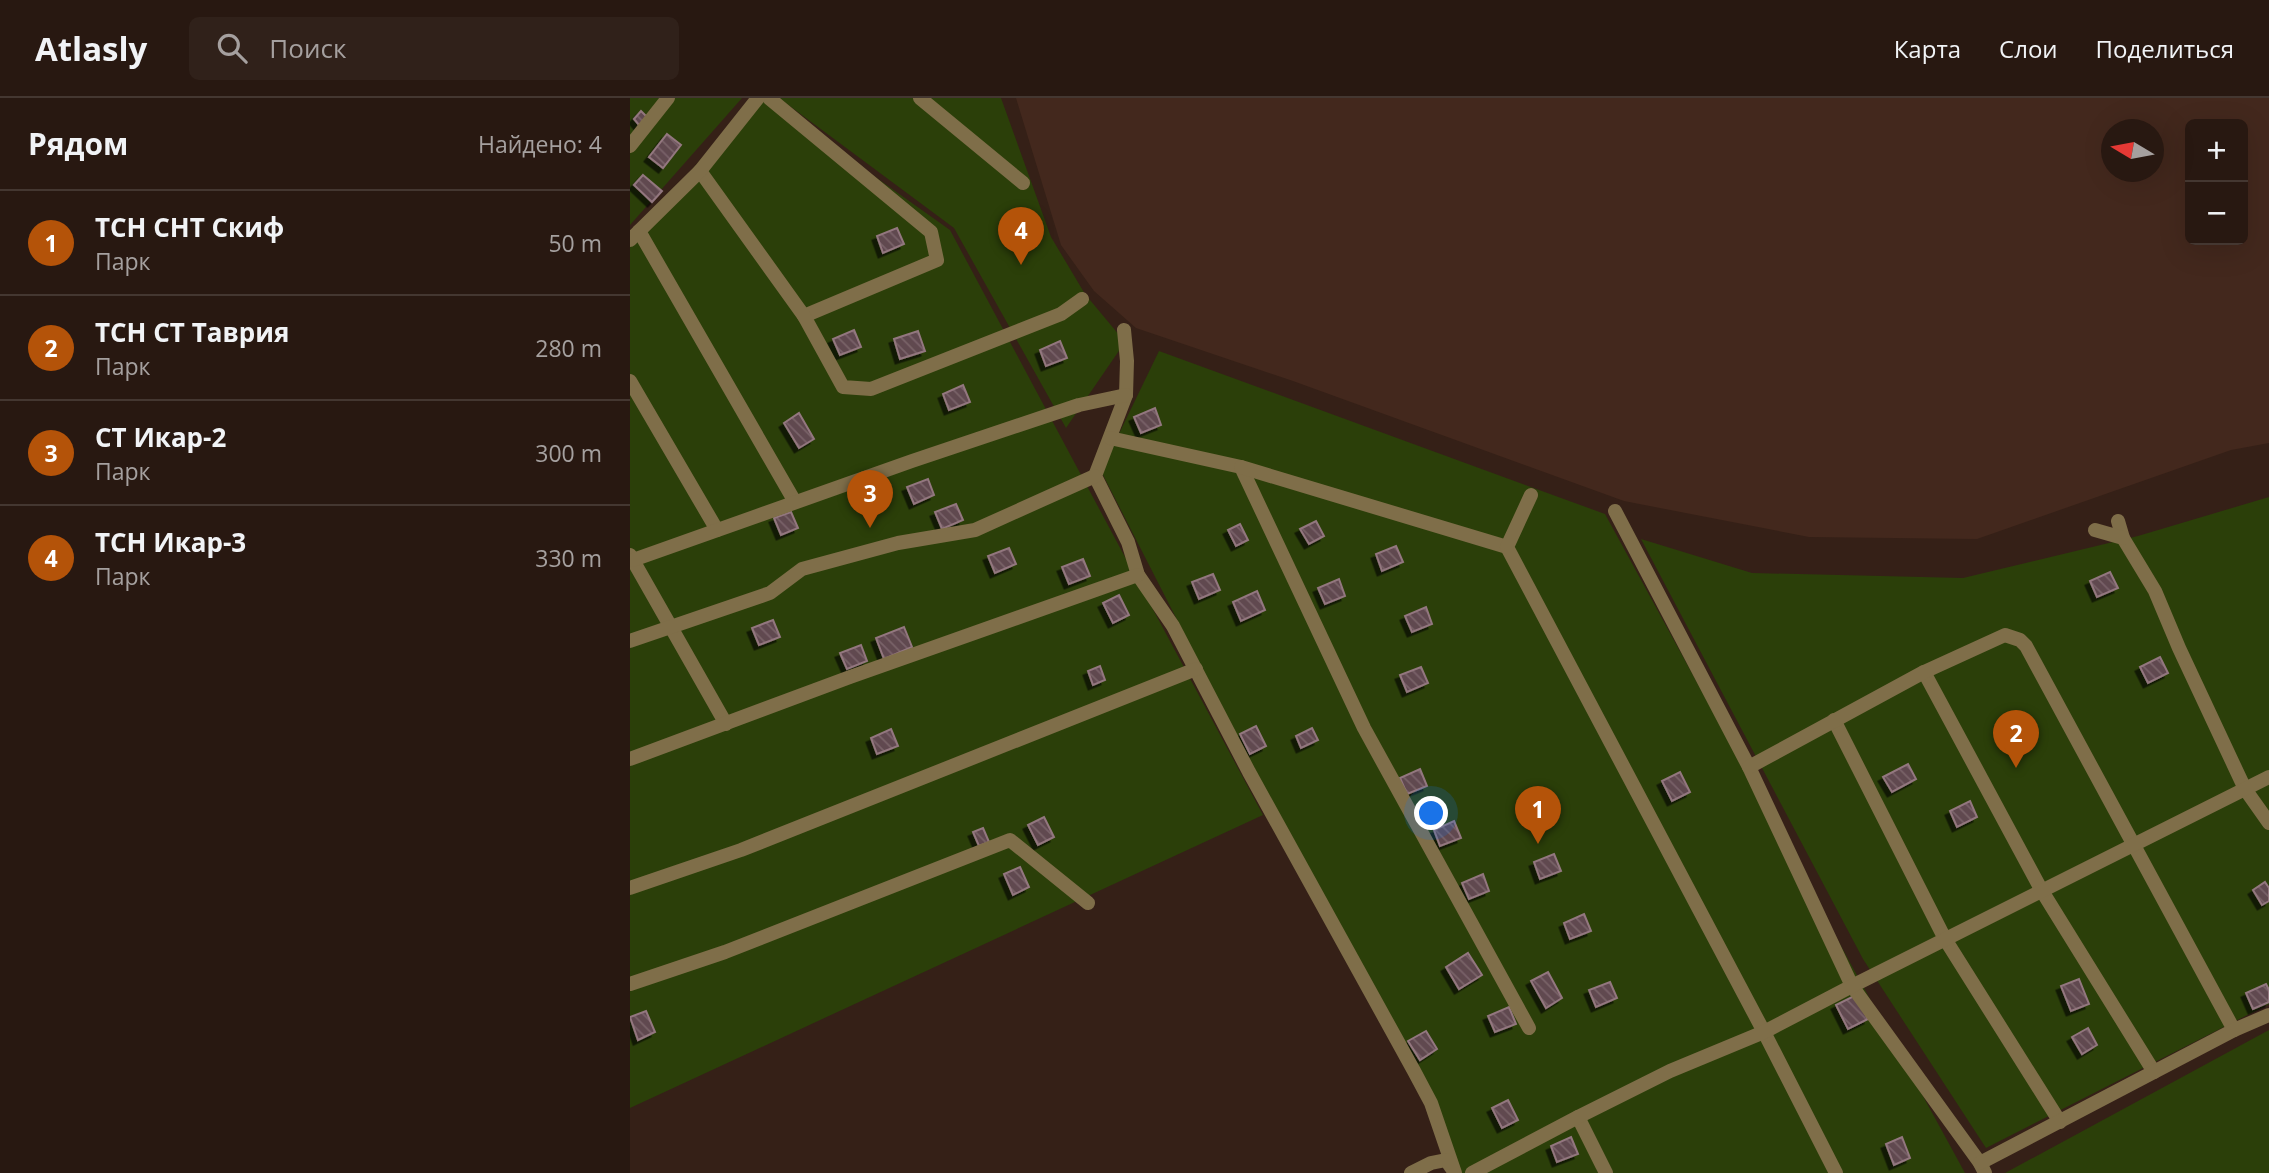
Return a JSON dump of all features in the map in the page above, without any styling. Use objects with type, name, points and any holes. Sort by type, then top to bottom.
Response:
[{"type":"street","points":[[630,146],[668,98]]},
{"type":"street","points":[[758,98],[700,171],[634,235],[795,502]]},
{"type":"street","points":[[769,98],[931,232],[937,260],[804,316]]},
{"type":"street","points":[[920,98],[1023,183]]},
{"type":"street","points":[[700,171],[804,316],[843,387],[871,389],[1061,314],[1082,299]]},
{"type":"street","points":[[630,641],[771,593],[802,569],[898,543],[975,530],[1095,476],[1126,395],[1124,330]]},
{"type":"street","points":[[630,381],[717,530]]},
{"type":"street","points":[[726,724],[631,557],[1079,405],[1126,395]]},
{"type":"street","points":[[1110,438],[1241,467],[1507,547],[1836,1173]]},
{"type":"street","points":[[1241,467],[1364,728],[1529,1028]]},
{"type":"street","points":[[1095,476],[1128,542],[1138,575],[1173,626],[1249,772],[1420,1082],[1431,1104],[1454,1173]]},
{"type":"street","points":[[1507,547],[1531,495]]},
{"type":"street","points":[[1615,511],[1749,767],[1852,986],[1982,1168],[2060,1122],[2234,1030],[2269,1015]]},
{"type":"street","points":[[2118,521],[2123,538],[2155,591],[2245,789],[2269,823]]},
{"type":"street","points":[[2095,530],[2123,538]]},
{"type":"street","points":[[630,759],[1138,575]]},
{"type":"street","points":[[1749,767],[1924,672],[2005,635],[2020,640],[2234,1030]]},
{"type":"street","points":[[630,888],[741,850],[1196,669]]},
{"type":"street","points":[[1924,672],[2042,891],[2154,1072]]},
{"type":"street","points":[[1833,720],[1945,939],[2060,1122]]},
{"type":"street","points":[[1472,1173],[1578,1116],[1670,1071],[1764,1032],[2269,777]]},
{"type":"street","points":[[630,984],[725,952],[1010,840],[1088,903]]},
{"type":"street","points":[[1578,1116],[1606,1173]]},
{"type":"street","points":[[1410,1173],[1431,1163],[1447,1160],[1454,1173]]},
{"type":"shaded area","points":[[1016,98],[2269,98],[2269,443],[2231,450],[1977,539],[1809,537],[1624,501],[1293,381],[1136,328],[1094,291],[1061,245]]},
{"type":"green space","points":[[630,98],[742,98],[630,225]]},
{"type":"green space","points":[[754,98],[764,98],[950,230],[1263,815],[630,1108],[630,241]]},
{"type":"green space","points":[[779,98],[1001,98],[1051,237],[1085,294],[1125,342],[1066,428],[954,228]]},
{"type":"green space","points":[[1159,351],[1605,514],[1965,1173],[1460,1173],[1101,471]]},
{"type":"green space","points":[[2269,497],[2269,1004],[1986,1148],[1863,959],[1641,539],[1752,573],[1963,578],[2138,536]]},
{"type":"green space","points":[[2269,1030],[2269,1173],[2005,1173]]},
{"type":"building","points":[[641,111],[647,117],[639,125],[634,119]]},
{"type":"building","points":[[667,134],[681,145],[663,168],[649,157]]},
{"type":"building","points":[[643,175],[662,191],[652,202],[634,185]]},
{"type":"building","points":[[897,228],[904,244],[883,253],[877,236]]},
{"type":"building","points":[[854,330],[861,347],[840,355],[833,339]]},
{"type":"building","points":[[918,331],[925,351],[900,359],[894,339]]},
{"type":"building","points":[[1060,341],[1067,358],[1046,366],[1040,350]]},
{"type":"building","points":[[963,385],[970,402],[949,410],[943,394]]},
{"type":"building","points":[[1155,408],[1161,425],[1141,433],[1134,417]]},
{"type":"building","points":[[799,413],[814,439],[799,448],[784,423]]},
{"type":"building","points":[[928,479],[934,495],[914,504],[907,487]]},
{"type":"building","points":[[956,504],[963,520],[942,529],[935,512]]},
{"type":"building","points":[[791,512],[798,528],[781,535],[774,518]]},
{"type":"building","points":[[1316,521],[1324,536],[1309,544],[1300,529]]},
{"type":"building","points":[[1240,524],[1248,540],[1236,546],[1228,530]]},
{"type":"building","points":[[1396,546],[1403,562],[1382,571],[1376,554]]},
{"type":"building","points":[[1009,548],[1016,564],[995,573],[988,556]]},
{"type":"building","points":[[1083,559],[1090,576],[1069,584],[1062,567]]},
{"type":"building","points":[[2110,572],[2118,588],[2097,597],[2090,581]]},
{"type":"building","points":[[1213,574],[1220,590],[1199,599],[1192,582]]},
{"type":"building","points":[[1339,579],[1345,596],[1325,604],[1318,588]]},
{"type":"building","points":[[1257,591],[1265,610],[1241,621],[1233,602]]},
{"type":"building","points":[[1119,595],[1129,615],[1113,623],[1103,603]]},
{"type":"building","points":[[1426,607],[1432,624],[1412,632],[1405,616]]},
{"type":"building","points":[[773,620],[780,637],[759,645],[752,628]]},
{"type":"building","points":[[904,627],[912,647],[884,659],[876,638]]},
{"type":"building","points":[[861,645],[867,661],[847,669],[840,653]]},
{"type":"building","points":[[2160,657],[2168,673],[2148,683],[2140,667]]},
{"type":"building","points":[[1100,666],[1105,680],[1093,685],[1088,671]]},
{"type":"building","points":[[1421,667],[1428,683],[1407,692],[1400,675]]},
{"type":"building","points":[[1256,726],[1266,746],[1250,754],[1240,734]]},
{"type":"building","points":[[1312,728],[1318,740],[1301,748],[1296,736]]},
{"type":"building","points":[[891,729],[898,746],[877,754],[871,738]]},
{"type":"building","points":[[1908,764],[1916,779],[1892,792],[1883,777]]},
{"type":"building","points":[[1420,769],[1427,786],[1407,794],[1400,778]]},
{"type":"building","points":[[1680,772],[1690,792],[1672,801],[1662,781]]},
{"type":"building","points":[[1970,801],[1977,817],[1957,827],[1950,811]]},
{"type":"building","points":[[1044,817],[1054,837],[1038,845],[1028,825]]},
{"type":"building","points":[[1454,821],[1461,838],[1440,846],[1434,830]]},
{"type":"building","points":[[983,828],[989,842],[979,846],[973,832]]},
{"type":"building","points":[[1554,854],[1561,871],[1540,879],[1534,862]]},
{"type":"building","points":[[1020,867],[1029,887],[1013,895],[1004,874]]},
{"type":"building","points":[[1483,874],[1489,891],[1469,899],[1462,883]]},
{"type":"building","points":[[2265,882],[2269,888],[2269,901],[2262,905],[2253,890]]},
{"type":"building","points":[[1584,914],[1591,931],[1570,939],[1564,923]]},
{"type":"building","points":[[1468,953],[1482,975],[1459,989],[1446,967]]},
{"type":"building","points":[[1548,972],[1562,998],[1546,1008],[1531,981]]},
{"type":"building","points":[[2079,979],[2089,1004],[2071,1011],[2061,986]]},
{"type":"building","points":[[1610,982],[1617,998],[1596,1007],[1589,990]]},
{"type":"building","points":[[2266,984],[2269,1002],[2253,1009],[2246,993]]},
{"type":"building","points":[[1856,995],[1868,1019],[1848,1029],[1836,1005]]},
{"type":"building","points":[[1509,1007],[1516,1024],[1495,1032],[1488,1016]]},
{"type":"building","points":[[646,1011],[655,1032],[638,1040],[630,1017]]},
{"type":"building","points":[[2088,1028],[2097,1045],[2082,1054],[2072,1037]]},
{"type":"building","points":[[1426,1031],[1437,1049],[1420,1060],[1408,1041]]},
{"type":"building","points":[[1508,1100],[1518,1120],[1502,1128],[1492,1108]]},
{"type":"building","points":[[1571,1137],[1578,1154],[1557,1162],[1551,1146]]},
{"type":"building","points":[[1902,1137],[1910,1158],[1894,1165],[1886,1144]]},
{"type":"place","name":"ТСН Икар-3","points":[[1021,265]]},
{"type":"place","name":"СТ Икар-2","points":[[870,528]]},
{"type":"place","name":"ТСН СТ Таврия","points":[[2016,768]]},
{"type":"place","name":"ТСН СНТ Скиф","points":[[1538,844]]}]
